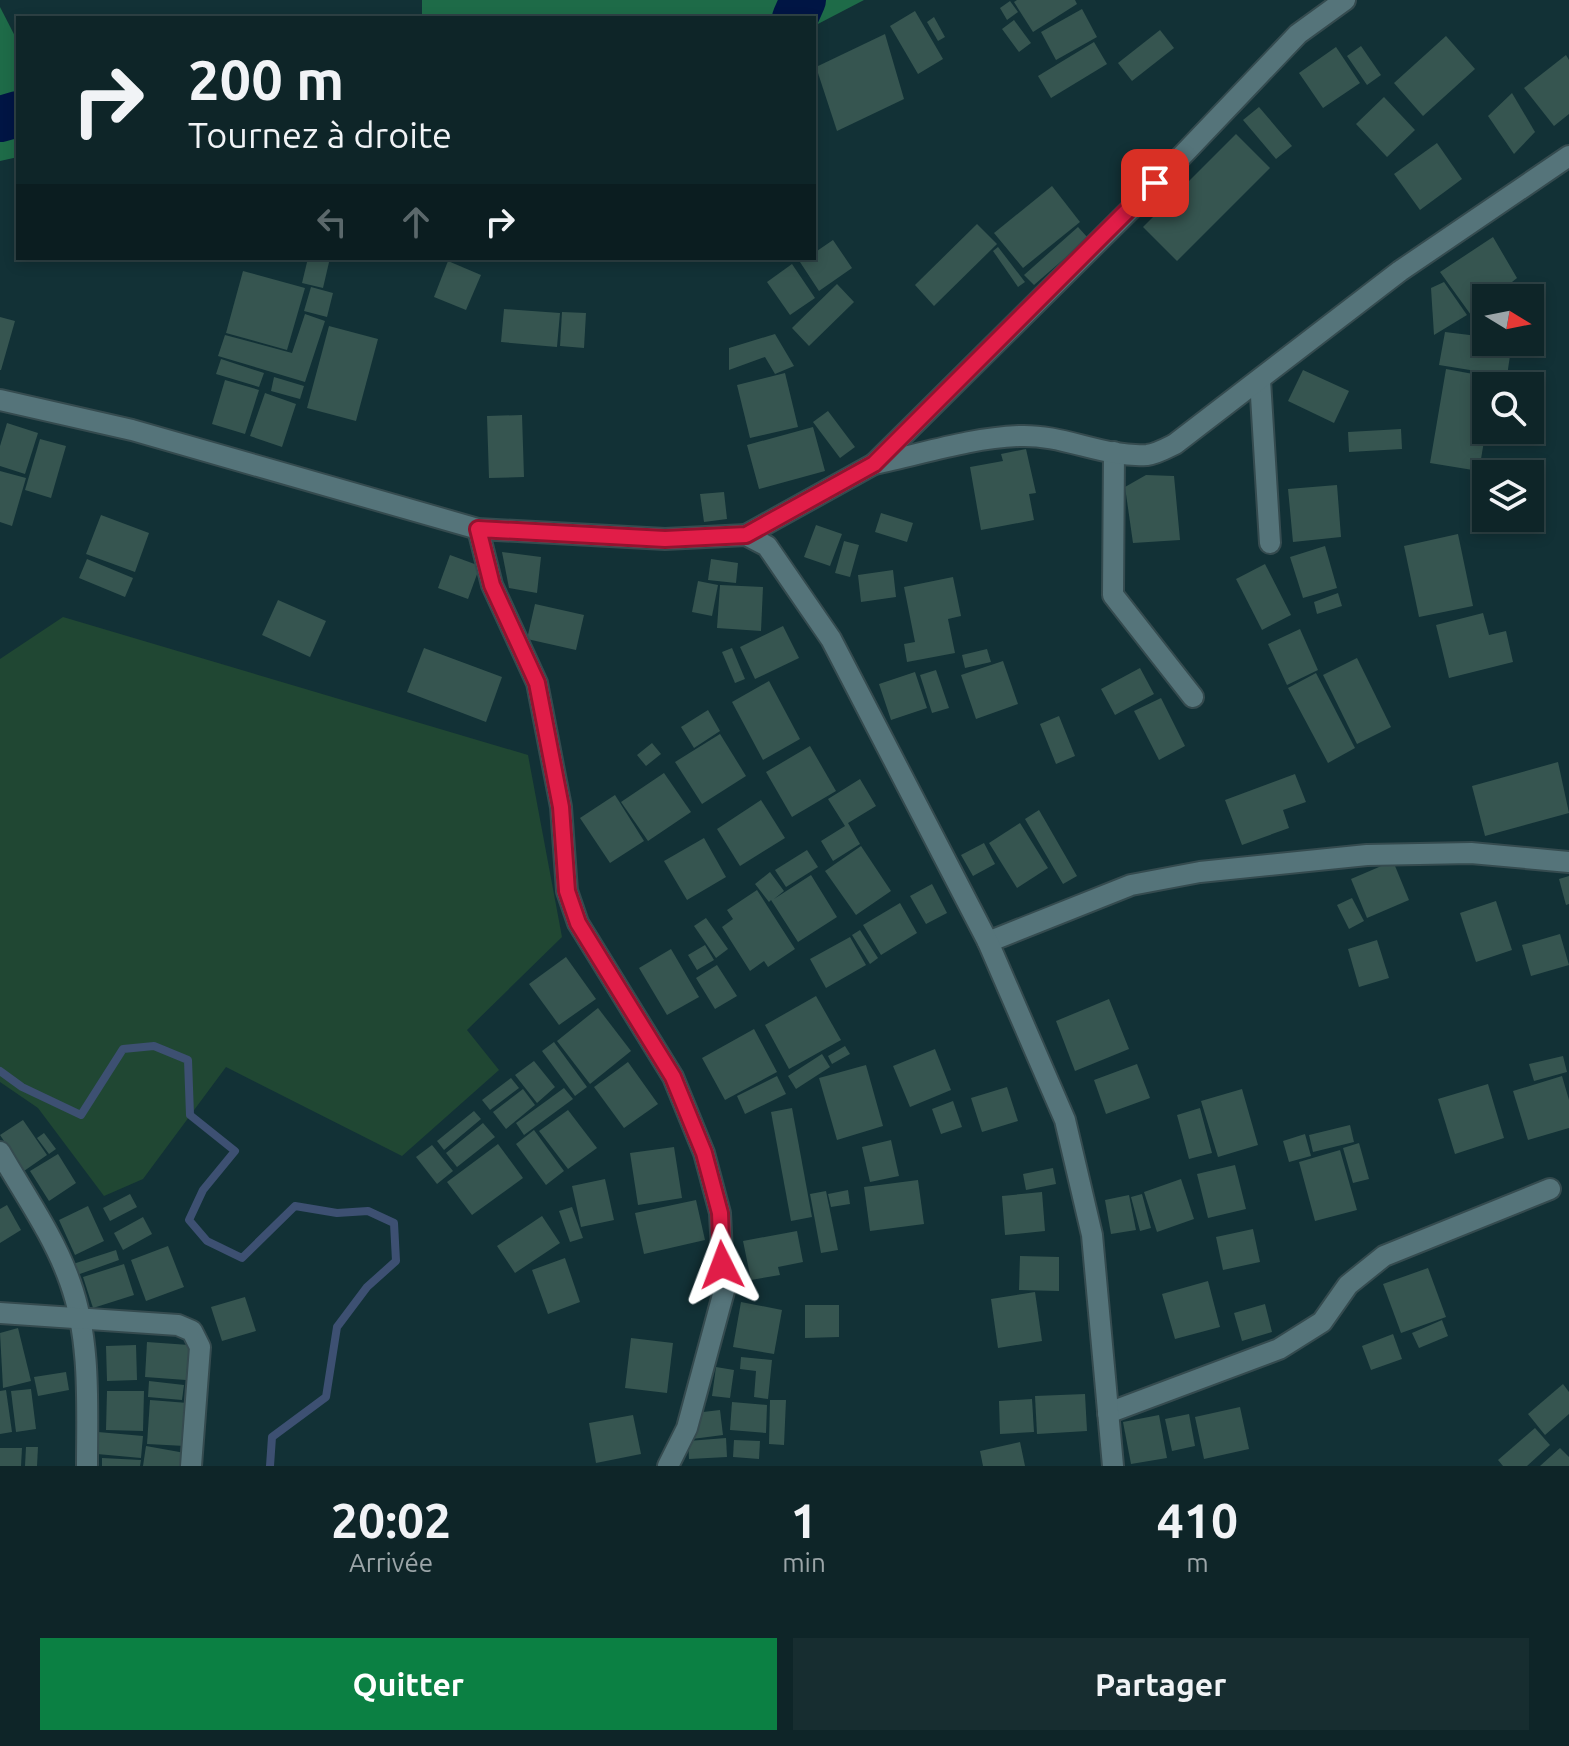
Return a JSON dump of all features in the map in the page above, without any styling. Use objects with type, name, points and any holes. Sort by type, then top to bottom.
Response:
[{"type":"street","points":[[0,400],[132,430],[478,529],[665,539],[746,535],[874,464],[1136,204],[1298,34],[1345,0]]},
{"type":"street","points":[[874,464],[983,439],[1021,435],[1055,437],[1114,452],[1148,455],[1175,444],[1400,271],[1569,156]]},
{"type":"street","points":[[1260,380],[1270,543]]},
{"type":"street","points":[[1114,452],[1113,595],[1193,697]]},
{"type":"street","points":[[478,529],[492,585],[537,683],[561,807],[567,891],[578,923],[673,1077],[704,1153],[720,1213],[724,1291],[687,1428],[668,1466]]},
{"type":"street","points":[[746,535],[767,546],[831,639],[988,942],[1065,1120],[1092,1235],[1113,1466]]},
{"type":"street","points":[[988,942],[1131,885],[1200,872],[1367,855],[1471,853],[1569,862]]},
{"type":"street","points":[[0,1152],[44,1227],[70,1281],[81,1321],[86,1370],[87,1466]]},
{"type":"street","points":[[1108,1413],[1279,1349],[1322,1322],[1348,1285],[1384,1256],[1550,1189]]},
{"type":"street","points":[[0,1313],[81,1321],[178,1325],[192,1331],[200,1347],[191,1466]]},
{"type":"green space","points":[[422,0],[864,0],[816,25],[816,16],[422,16]]},
{"type":"green space","points":[[0,7],[16,38],[16,157],[0,161]]},
{"type":"green space","points":[[63,617],[528,755],[562,937],[467,1030],[499,1070],[402,1156],[226,1067],[143,1179],[104,1196],[38,1108],[0,1082],[0,659]]},
{"type":"building","points":[[1075,0],[1077,4],[1033,32],[1014,2]]},
{"type":"building","points":[[1010,1],[1018,12],[1007,20],[1000,8]]},
{"type":"building","points":[[1082,9],[1097,37],[1056,60],[1041,32]]},
{"type":"building","points":[[915,11],[943,59],[918,74],[890,26]]},
{"type":"building","points":[[934,17],[945,37],[938,41],[927,22]]},
{"type":"building","points":[[1014,20],[1031,43],[1019,52],[1002,29]]},
{"type":"building","points":[[1160,30],[1174,48],[1132,81],[1118,63]]},
{"type":"building","points":[[885,34],[904,99],[837,131],[816,67]]},
{"type":"building","points":[[1446,36],[1475,69],[1423,116],[1394,83]]},
{"type":"building","points":[[1094,42],[1107,64],[1051,98],[1038,76]]},
{"type":"building","points":[[1361,46],[1381,75],[1367,85],[1347,56]]},
{"type":"building","points":[[1336,47],[1360,83],[1323,108],[1299,73]]},
{"type":"building","points":[[1566,55],[1569,60],[1569,114],[1554,126],[1524,88]]},
{"type":"building","points":[[1512,93],[1535,132],[1514,154],[1488,116]]},
{"type":"building","points":[[1384,97],[1415,130],[1387,157],[1356,124]]},
{"type":"building","points":[[1259,107],[1292,146],[1276,159],[1243,120]]},
{"type":"building","points":[[1236,134],[1270,168],[1177,261],[1143,227]]},
{"type":"building","points":[[1437,143],[1462,179],[1420,210],[1394,174]]},
{"type":"building","points":[[1052,186],[1080,222],[1023,268],[994,233]]},
{"type":"building","points":[[977,224],[997,244],[934,306],[915,285]]},
{"type":"building","points":[[1078,227],[1088,238],[1034,285],[1024,275]]},
{"type":"building","points":[[1493,237],[1517,278],[1510,284],[1472,284],[1471,315],[1440,272]]},
{"type":"building","points":[[833,240],[852,268],[819,291],[800,262],[816,260],[816,252]]},
{"type":"building","points":[[998,247],[1025,282],[1018,287],[993,251]]},
{"type":"building","points":[[308,260],[330,260],[323,288],[302,283]]},
{"type":"building","points":[[448,261],[481,275],[466,310],[434,297]]},
{"type":"building","points":[[792,264],[815,298],[790,315],[767,282]]},
{"type":"building","points":[[243,271],[305,288],[287,350],[226,333]]},
{"type":"building","points":[[1444,282],[1467,315],[1434,335],[1431,288]]},
{"type":"building","points":[[837,284],[854,302],[809,346],[792,328]]},
{"type":"building","points":[[311,287],[333,293],[327,317],[304,311]]},
{"type":"building","points":[[504,309],[560,313],[557,347],[501,342]]},
{"type":"building","points":[[562,312],[586,313],[584,348],[560,346]]},
{"type":"building","points":[[305,314],[325,321],[305,382],[218,356],[225,335],[292,353]]},
{"type":"building","points":[[0,317],[15,321],[1,370],[0,370]]},
{"type":"building","points":[[329,326],[378,339],[356,421],[307,408]]},
{"type":"building","points":[[1445,332],[1472,335],[1472,356],[1510,356],[1508,372],[1482,372],[1439,365]]},
{"type":"building","points":[[775,334],[794,366],[775,374],[765,357],[729,370],[729,348]]},
{"type":"building","points":[[221,359],[264,373],[259,387],[216,374]]},
{"type":"building","points":[[1446,369],[1472,374],[1472,444],[1484,444],[1481,460],[1472,460],[1472,470],[1430,463]]},
{"type":"building","points":[[1303,370],[1349,391],[1334,423],[1288,401]]},
{"type":"building","points":[[785,373],[798,427],[750,438],[737,385]]},
{"type":"building","points":[[274,377],[304,386],[300,399],[271,391]]},
{"type":"building","points":[[225,380],[259,390],[245,434],[212,424]]},
{"type":"building","points":[[265,393],[296,404],[282,447],[250,436]]},
{"type":"building","points":[[828,411],[855,447],[840,458],[813,422]]},
{"type":"building","points":[[522,415],[524,477],[489,478],[487,416]]},
{"type":"building","points":[[7,423],[38,433],[25,474],[0,466],[0,446]]},
{"type":"building","points":[[813,427],[825,471],[759,489],[747,445]]},
{"type":"building","points":[[1401,429],[1402,449],[1349,452],[1348,432]]},
{"type":"building","points":[[40,439],[66,446],[51,498],[25,490]]},
{"type":"building","points":[[1026,449],[1036,493],[1029,494],[1034,520],[981,530],[970,467],[1003,461],[1001,454]]},
{"type":"building","points":[[0,471],[26,478],[12,526],[0,522]]},
{"type":"building","points":[[1146,475],[1174,476],[1180,540],[1133,543],[1125,487]]},
{"type":"building","points":[[1337,485],[1341,537],[1293,542],[1288,489]]},
{"type":"building","points":[[724,492],[727,519],[704,522],[700,494]]},
{"type":"building","points":[[881,513],[913,523],[907,542],[875,532]]},
{"type":"building","points":[[101,515],[149,533],[135,572],[86,554]]},
{"type":"building","points":[[816,525],[842,534],[830,566],[804,557]]},
{"type":"building","points":[[1458,534],[1473,606],[1419,617],[1404,546]]},
{"type":"building","points":[[844,541],[859,545],[850,577],[835,573]]},
{"type":"building","points":[[1325,546],[1337,588],[1303,598],[1290,557]]},
{"type":"building","points":[[502,552],[541,557],[537,593],[509,588]]},
{"type":"building","points":[[450,555],[480,566],[468,599],[438,588]]},
{"type":"building","points":[[87,559],[133,578],[125,597],[79,578]]},
{"type":"building","points":[[711,559],[738,563],[736,583],[708,580]]},
{"type":"building","points":[[1265,564],[1291,615],[1262,630],[1236,579]]},
{"type":"building","points":[[893,570],[896,597],[861,602],[858,575]]},
{"type":"building","points":[[953,577],[961,616],[948,619],[955,653],[907,662],[904,644],[915,642],[904,587]]},
{"type":"building","points":[[698,581],[718,585],[712,616],[692,612]]},
{"type":"building","points":[[720,585],[763,587],[761,631],[717,628]]},
{"type":"building","points":[[1338,593],[1342,606],[1317,614],[1314,602]]},
{"type":"building","points":[[278,600],[326,621],[310,657],[262,635]]},
{"type":"building","points":[[535,604],[584,615],[576,650],[527,639]]},
{"type":"building","points":[[1483,613],[1489,635],[1506,631],[1513,662],[1449,678],[1436,625]]},
{"type":"building","points":[[783,626],[799,658],[755,679],[740,647]]},
{"type":"building","points":[[1300,629],[1318,670],[1287,685],[1268,644]]},
{"type":"building","points":[[424,648],[502,677],[486,722],[407,692]]},
{"type":"building","points":[[732,648],[745,679],[735,683],[722,652]]},
{"type":"building","points":[[987,649],[991,662],[965,668],[962,655]]},
{"type":"building","points":[[1357,658],[1391,727],[1357,744],[1323,675]]},
{"type":"building","points":[[1003,661],[1018,704],[976,719],[961,675]]},
{"type":"building","points":[[1140,668],[1154,694],[1115,715],[1101,689]]},
{"type":"building","points":[[936,670],[949,708],[932,713],[920,675]]},
{"type":"building","points":[[915,672],[927,708],[891,720],[879,684]]},
{"type":"building","points":[[1316,673],[1355,748],[1328,763],[1288,688]]},
{"type":"building","points":[[769,681],[800,739],[763,760],[732,702]]},
{"type":"building","points":[[1161,698],[1185,746],[1159,760],[1134,711]]},
{"type":"building","points":[[708,710],[720,731],[694,748],[681,727]]},
{"type":"building","points":[[1059,716],[1075,756],[1056,764],[1040,724]]},
{"type":"building","points":[[720,734],[746,776],[702,804],[675,762]]},
{"type":"building","points":[[652,743],[661,754],[646,766],[637,755]]},
{"type":"building","points":[[810,746],[836,791],[792,817],[766,772]]},
{"type":"building","points":[[1558,762],[1569,813],[1485,836],[1472,786]]},
{"type":"building","points":[[664,773],[691,812],[648,841],[621,802]]},
{"type":"building","points":[[1295,774],[1306,802],[1283,810],[1289,828],[1242,845],[1225,800]]},
{"type":"building","points":[[860,779],[876,806],[848,823],[860,844],[833,861],[821,841],[845,826],[828,799]]},
{"type":"building","points":[[615,795],[644,841],[610,863],[580,818]]},
{"type":"building","points":[[761,800],[785,838],[740,866],[717,829]]},
{"type":"building","points":[[1039,810],[1077,876],[1063,884],[1025,819]]},
{"type":"building","points":[[1020,823],[1048,868],[1017,888],[989,843]]},
{"type":"building","points":[[704,838],[726,877],[687,900],[664,861]]},
{"type":"building","points":[[984,843],[995,864],[973,876],[961,855]]},
{"type":"building","points":[[861,846],[891,891],[856,915],[825,871]]},
{"type":"building","points":[[807,850],[818,867],[786,887],[775,870]]},
{"type":"building","points":[[1393,861],[1409,900],[1367,918],[1351,879]]},
{"type":"building","points":[[770,872],[784,891],[774,899],[811,875],[837,917],[798,942],[771,900],[769,902],[755,884]]},
{"type":"building","points":[[1569,876],[1569,904],[1566,905],[1559,879]]},
{"type":"building","points":[[932,884],[947,913],[926,924],[910,896]]},
{"type":"building","points":[[757,890],[795,949],[768,967],[764,961],[750,971],[722,927],[733,919],[727,910]]},
{"type":"building","points":[[1352,898],[1364,921],[1349,929],[1337,905]]},
{"type":"building","points":[[1496,901],[1512,950],[1476,962],[1460,913]]},
{"type":"building","points":[[900,903],[917,933],[881,955],[863,925]]},
{"type":"building","points":[[706,918],[728,949],[716,958],[694,926]]},
{"type":"building","points":[[860,930],[878,958],[870,964],[852,935]]},
{"type":"building","points":[[1560,934],[1569,965],[1531,976],[1522,945]]},
{"type":"building","points":[[850,937],[866,965],[826,988],[810,959]]},
{"type":"building","points":[[1377,940],[1389,978],[1359,987],[1348,949]]},
{"type":"building","points":[[705,945],[714,960],[697,970],[688,955]]},
{"type":"building","points":[[671,949],[699,997],[667,1015],[639,968]]},
{"type":"building","points":[[566,957],[596,999],[559,1025],[529,984]]},
{"type":"building","points":[[717,965],[737,996],[715,1009],[696,978]]},
{"type":"building","points":[[816,996],[841,1040],[789,1069],[765,1025]]},
{"type":"building","points":[[1109,999],[1129,1049],[1075,1071],[1056,1021]]},
{"type":"building","points":[[598,1008],[631,1051],[590,1084],[557,1041]]},
{"type":"building","points":[[754,1029],[777,1072],[725,1100],[702,1058]]},
{"type":"building","points":[[554,1042],[587,1087],[575,1096],[542,1051]]},
{"type":"building","points":[[845,1046],[850,1054],[832,1064],[828,1056]]},
{"type":"building","points":[[935,1049],[951,1090],[910,1107],[893,1066]]},
{"type":"building","points":[[822,1054],[830,1067],[796,1089],[788,1076]]},
{"type":"building","points":[[1563,1056],[1567,1072],[1534,1081],[1529,1064]]},
{"type":"building","points":[[534,1061],[555,1087],[537,1103],[515,1075]]},
{"type":"building","points":[[628,1062],[658,1104],[624,1128],[594,1087]]},
{"type":"building","points":[[1137,1064],[1150,1098],[1106,1114],[1094,1080]]},
{"type":"building","points":[[866,1065],[883,1126],[837,1140],[819,1078]]},
{"type":"building","points":[[777,1076],[786,1094],[745,1114],[737,1096]]},
{"type":"building","points":[[1562,1076],[1569,1100],[1569,1128],[1528,1140],[1513,1091]]},
{"type":"building","points":[[511,1078],[519,1088],[490,1110],[482,1100]]},
{"type":"building","points":[[1488,1084],[1504,1138],[1455,1154],[1438,1099]]},
{"type":"building","points":[[1007,1087],[1018,1121],[982,1132],[971,1098]]},
{"type":"building","points":[[564,1088],[573,1099],[524,1135],[516,1123]]},
{"type":"building","points":[[523,1089],[535,1105],[506,1129],[493,1112]]},
{"type":"building","points":[[1242,1089],[1258,1145],[1218,1157],[1201,1101]]},
{"type":"building","points":[[953,1101],[962,1127],[941,1134],[932,1109]]},
{"type":"building","points":[[792,1108],[812,1217],[791,1221],[771,1112]]},
{"type":"building","points":[[1200,1108],[1212,1153],[1189,1159],[1177,1115]]},
{"type":"building","points":[[568,1110],[597,1148],[568,1169],[539,1131]]},
{"type":"building","points":[[474,1111],[481,1119],[444,1150],[437,1141]]},
{"type":"building","points":[[23,1120],[47,1155],[24,1171],[0,1135]]},
{"type":"building","points":[[483,1123],[495,1137],[457,1167],[446,1153]]},
{"type":"building","points":[[1350,1125],[1354,1142],[1313,1152],[1309,1135]]},
{"type":"building","points":[[534,1130],[564,1171],[546,1185],[516,1144]]},
{"type":"building","points":[[44,1133],[56,1149],[49,1154],[37,1138]]},
{"type":"building","points":[[1305,1134],[1311,1156],[1289,1162],[1283,1141]]},
{"type":"building","points":[[891,1140],[899,1176],[870,1182],[862,1147]]},
{"type":"building","points":[[1359,1143],[1369,1179],[1353,1183],[1343,1148]]},
{"type":"building","points":[[498,1144],[523,1178],[472,1215],[447,1182]]},
{"type":"building","points":[[432,1145],[453,1171],[437,1184],[416,1157]]},
{"type":"building","points":[[674,1147],[682,1198],[638,1205],[630,1153]]},
{"type":"building","points":[[1340,1150],[1357,1210],[1315,1221],[1299,1162]]},
{"type":"building","points":[[58,1154],[76,1183],[49,1201],[30,1171]]},
{"type":"building","points":[[1235,1165],[1246,1209],[1208,1218],[1197,1174]]},
{"type":"building","points":[[1053,1168],[1056,1184],[1026,1190],[1023,1174]]},
{"type":"building","points":[[605,1179],[614,1220],[581,1227],[572,1186]]},
{"type":"building","points":[[1181,1179],[1194,1219],[1157,1232],[1144,1192]]},
{"type":"building","points":[[918,1180],[924,1224],[870,1231],[864,1187]]},
{"type":"building","points":[[848,1190],[850,1204],[831,1207],[828,1194]]},
{"type":"building","points":[[826,1191],[838,1250],[821,1253],[810,1194]]},
{"type":"building","points":[[1042,1192],[1045,1231],[1005,1235],[1002,1196]]},
{"type":"building","points":[[130,1194],[137,1207],[110,1221],[103,1208]]},
{"type":"building","points":[[1142,1194],[1151,1228],[1140,1231],[1131,1197]]},
{"type":"building","points":[[1129,1195],[1136,1230],[1111,1234],[1105,1200]]},
{"type":"building","points":[[696,1200],[705,1240],[644,1254],[635,1213]]},
{"type":"building","points":[[7,1205],[21,1230],[0,1243],[0,1209]]},
{"type":"building","points":[[88,1206],[104,1241],[75,1255],[59,1220]]},
{"type":"building","points":[[572,1207],[583,1238],[570,1242],[559,1211]]},
{"type":"building","points":[[542,1216],[560,1243],[515,1273],[497,1246]]},
{"type":"building","points":[[143,1217],[152,1234],[123,1250],[114,1233]]},
{"type":"building","points":[[1253,1229],[1260,1262],[1223,1270],[1216,1237]]},
{"type":"building","points":[[797,1231],[803,1262],[778,1267],[780,1275],[751,1280],[743,1241]]},
{"type":"building","points":[[168,1246],[184,1287],[146,1301],[131,1260]]},
{"type":"building","points":[[116,1250],[119,1260],[77,1275],[73,1264]]},
{"type":"building","points":[[1020,1256],[1059,1257],[1059,1291],[1019,1290]]},
{"type":"building","points":[[565,1258],[580,1302],[548,1314],[532,1270]]},
{"type":"building","points":[[124,1264],[134,1295],[93,1308],[83,1277]]},
{"type":"building","points":[[1428,1268],[1446,1317],[1401,1333],[1383,1284]]},
{"type":"building","points":[[1208,1281],[1220,1327],[1175,1339],[1162,1294]]},
{"type":"building","points":[[1035,1292],[1042,1341],[998,1348],[991,1299]]},
{"type":"building","points":[[245,1297],[256,1331],[222,1341],[211,1307]]},
{"type":"building","points":[[741,1302],[782,1310],[774,1354],[733,1347]]},
{"type":"building","points":[[1265,1304],[1272,1332],[1242,1341],[1234,1313]]},
{"type":"building","points":[[805,1305],[839,1305],[839,1337],[805,1338]]},
{"type":"building","points":[[1442,1320],[1448,1336],[1419,1348],[1412,1333]]},
{"type":"building","points":[[18,1328],[31,1381],[3,1388],[0,1333]]},
{"type":"building","points":[[1393,1334],[1402,1359],[1371,1370],[1362,1346]]},
{"type":"building","points":[[631,1338],[673,1343],[667,1393],[625,1388]]},
{"type":"building","points":[[147,1342],[189,1345],[186,1380],[145,1377]]},
{"type":"building","points":[[136,1345],[137,1380],[107,1381],[106,1346]]},
{"type":"building","points":[[741,1357],[772,1360],[768,1399],[754,1397],[756,1371],[740,1369]]},
{"type":"building","points":[[716,1367],[734,1370],[730,1398],[712,1396]]},
{"type":"building","points":[[66,1372],[69,1390],[38,1396],[34,1377]]},
{"type":"building","points":[[149,1381],[184,1385],[182,1400],[148,1397]]},
{"type":"building","points":[[1563,1384],[1569,1392],[1569,1414],[1545,1435],[1528,1414]]},
{"type":"building","points":[[31,1389],[36,1429],[16,1432],[11,1391]]},
{"type":"building","points":[[6,1390],[12,1432],[0,1434],[0,1391]]},
{"type":"building","points":[[107,1391],[144,1391],[143,1431],[106,1430]]},
{"type":"building","points":[[1085,1394],[1087,1431],[1037,1434],[1035,1396]]},
{"type":"building","points":[[1032,1399],[1034,1432],[1000,1434],[999,1401]]},
{"type":"building","points":[[150,1400],[188,1403],[185,1446],[147,1444]]},
{"type":"building","points":[[770,1400],[786,1400],[784,1445],[769,1444]]},
{"type":"building","points":[[732,1402],[767,1405],[766,1433],[730,1430]]},
{"type":"building","points":[[1240,1407],[1249,1449],[1204,1459],[1195,1417]]},
{"type":"building","points":[[720,1410],[723,1435],[692,1439],[692,1432],[703,1412]]},
{"type":"building","points":[[1189,1414],[1195,1446],[1172,1451],[1165,1419]]},
{"type":"building","points":[[633,1415],[641,1454],[596,1463],[589,1423]]},
{"type":"building","points":[[1159,1415],[1167,1458],[1131,1464],[1123,1422]]},
{"type":"building","points":[[1535,1428],[1550,1445],[1527,1466],[1503,1466],[1498,1460]]},
{"type":"building","points":[[98,1432],[143,1436],[141,1458],[97,1454]]},
{"type":"building","points":[[726,1438],[727,1457],[689,1459],[688,1441]]},
{"type":"building","points":[[734,1440],[760,1441],[759,1459],[733,1457]]},
{"type":"building","points":[[1020,1442],[1025,1466],[983,1466],[980,1451]]},
{"type":"building","points":[[146,1446],[185,1453],[182,1466],[143,1466]]},
{"type":"building","points":[[26,1447],[38,1447],[37,1466],[25,1466]]},
{"type":"building","points":[[0,1448],[22,1448],[21,1466],[0,1466]]},
{"type":"building","points":[[1560,1448],[1569,1457],[1569,1466],[1540,1466]]},
{"type":"building","points":[[102,1458],[141,1460],[140,1466],[102,1466]]},
{"type":"waterway","points":[[796,16],[803,0]]},
{"type":"waterway","points":[[0,119],[16,115]]},
{"type":"waterway","points":[[0,1071],[22,1087],[81,1115],[123,1049],[154,1046],[188,1060],[190,1115],[235,1151],[203,1190],[189,1220],[207,1241],[242,1258],[295,1206],[337,1213],[368,1211],[394,1223],[396,1261],[367,1287],[337,1327],[326,1397],[272,1437],[270,1466]]},
{"type":"route","points":[[722,1265],[720,1213],[704,1153],[673,1077],[578,923],[567,891],[561,807],[537,683],[492,585],[478,529],[665,539],[746,535],[874,464],[1155,183]]}]
